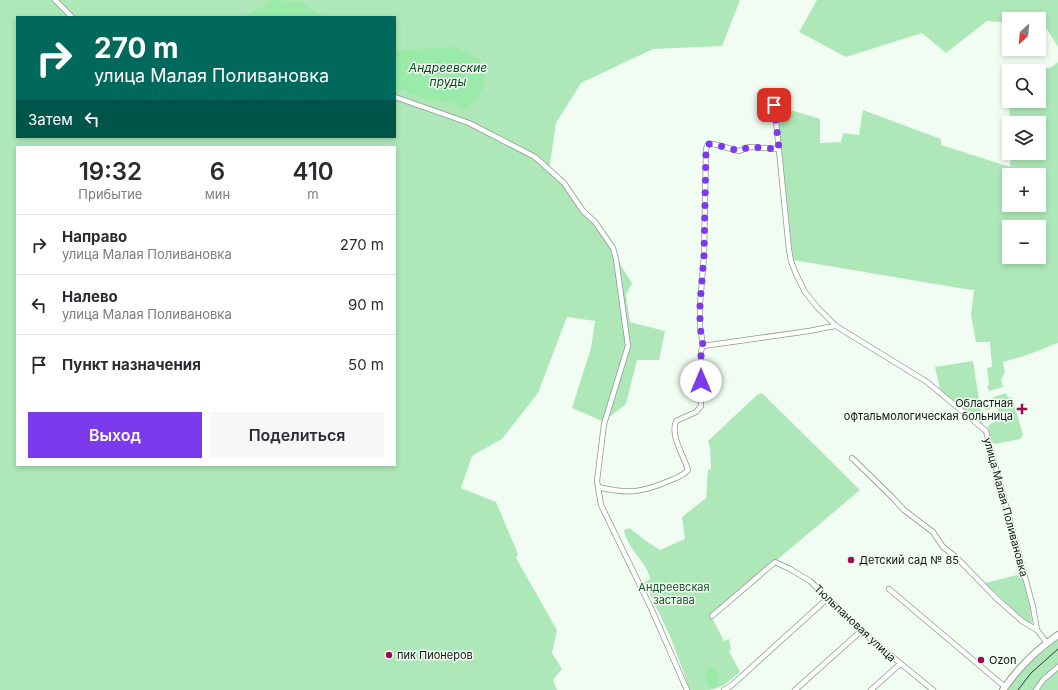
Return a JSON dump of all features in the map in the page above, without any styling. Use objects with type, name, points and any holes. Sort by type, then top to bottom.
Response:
[{"type":"main road","points":[[1004,688],[1024,664],[1047,642],[1058,635]]},
{"type":"street","points":[[55,0],[71,16]]},
{"type":"street","name":"улица Малая Поливановка","points":[[773,91],[791,261],[805,292],[817,307],[836,326],[927,382],[986,431],[1033,607],[1037,630],[1047,642]]},
{"type":"street","points":[[396,97],[469,122],[535,157],[564,183],[583,211],[595,222],[613,248],[616,259],[628,346],[604,424],[598,487],[601,505],[651,608],[687,690]]},
{"type":"street","points":[[598,487],[620,491],[650,489],[681,476],[688,470],[675,437],[674,425],[676,421],[696,412],[701,406],[701,351],[703,346],[700,326],[700,304],[704,255],[706,149],[708,144],[713,144],[739,151],[749,147],[779,149]]},
{"type":"street","points":[[703,346],[809,332],[836,326]]},
{"type":"street","points":[[852,458],[904,510],[933,532],[943,547],[956,557],[996,598],[1022,621],[1037,630]]},
{"type":"street","name":"Тюльпановая улица","points":[[712,616],[775,562],[810,581],[861,631],[933,690]]},
{"type":"street","points":[[889,589],[1004,688]]},
{"type":"street","points":[[724,690],[732,685],[828,598]]},
{"type":"street","points":[[795,690],[861,631]]},
{"type":"street","points":[[871,690],[900,664]]},
{"type":"street","points":[[1036,690],[1043,680],[1058,667]]},
{"type":"green space","points":[[0,0],[740,0],[722,46],[653,49],[581,83],[556,123],[549,171],[564,186],[593,222],[632,283],[626,295],[630,322],[665,331],[659,360],[637,360],[626,404],[602,421],[572,408],[591,348],[595,321],[567,317],[538,393],[502,439],[472,456],[461,488],[496,502],[518,554],[516,558],[557,630],[552,653],[562,669],[553,680],[557,690],[0,690]]},
{"type":"green space","points":[[817,0],[1058,0],[1058,47],[1046,28],[1046,12],[1002,12],[1002,22],[987,21],[946,53],[922,33],[846,57],[799,32]]},
{"type":"green space","points":[[1058,62],[1058,343],[1027,355],[1003,362],[1005,372],[1001,380],[1003,387],[989,391],[987,386],[989,385],[987,368],[992,367],[990,342],[976,342],[971,315],[974,289],[971,290],[793,260],[777,106],[820,119],[820,143],[841,142],[843,133],[859,135],[863,110],[941,139],[941,145],[1010,167],[1010,160],[1046,160],[1046,116],[1010,116],[1009,108],[1046,108],[1046,69],[1050,68]]},
{"type":"green space","points":[[973,361],[983,425],[940,389],[935,367]]},
{"type":"green space","name":"Андреевская застава","points":[[761,393],[860,490],[727,602],[710,614],[724,641],[729,639],[731,649],[729,651],[740,672],[723,686],[718,688],[707,690],[690,690],[670,636],[644,582],[650,579],[646,568],[629,544],[624,530],[630,528],[660,550],[685,539],[682,517],[706,498],[708,470],[711,469],[710,447],[708,441],[757,395]]},
{"type":"green space","points":[[1006,393],[1008,398],[1012,397],[1023,435],[1020,439],[995,444],[992,442],[988,426],[1001,420],[997,407],[985,410],[984,406],[992,403],[991,398]]},
{"type":"green space","points":[[1021,574],[1030,607],[1032,623],[1029,623],[1023,618],[985,583]]},
{"type":"green space","points":[[1058,639],[1058,665],[1035,690],[1006,690],[1025,666]]},
{"type":"green space","points":[[1058,669],[1058,690],[1038,690],[1044,682]]},
{"type":"water","points":[[272,0],[300,2],[323,16],[243,16],[260,8]]},
{"type":"water","name":"Андреевские пруды","points":[[454,47],[476,57],[486,67],[485,80],[478,97],[464,109],[449,102],[426,99],[396,89],[396,51]]},
{"type":"water","points":[[711,667],[716,670],[718,678],[716,687],[712,689],[707,682],[706,677],[707,668]]},
{"type":"tram line","points":[[1018,690],[1031,673],[1058,649]]},
{"type":"place","name":"Областная офтальмологическая больница","points":[[1022,409]]},
{"type":"place","name":"Детский сад № 85","points":[[851,560]]},
{"type":"place","name":"пик Пионеров","points":[[389,655]]},
{"type":"place","name":"Ozon","points":[[981,660]]},
{"type":"route","points":[[701,381],[701,351],[703,346],[700,326],[700,304],[704,255],[706,149],[708,144],[739,151],[749,147],[779,149],[774,105]]}]
